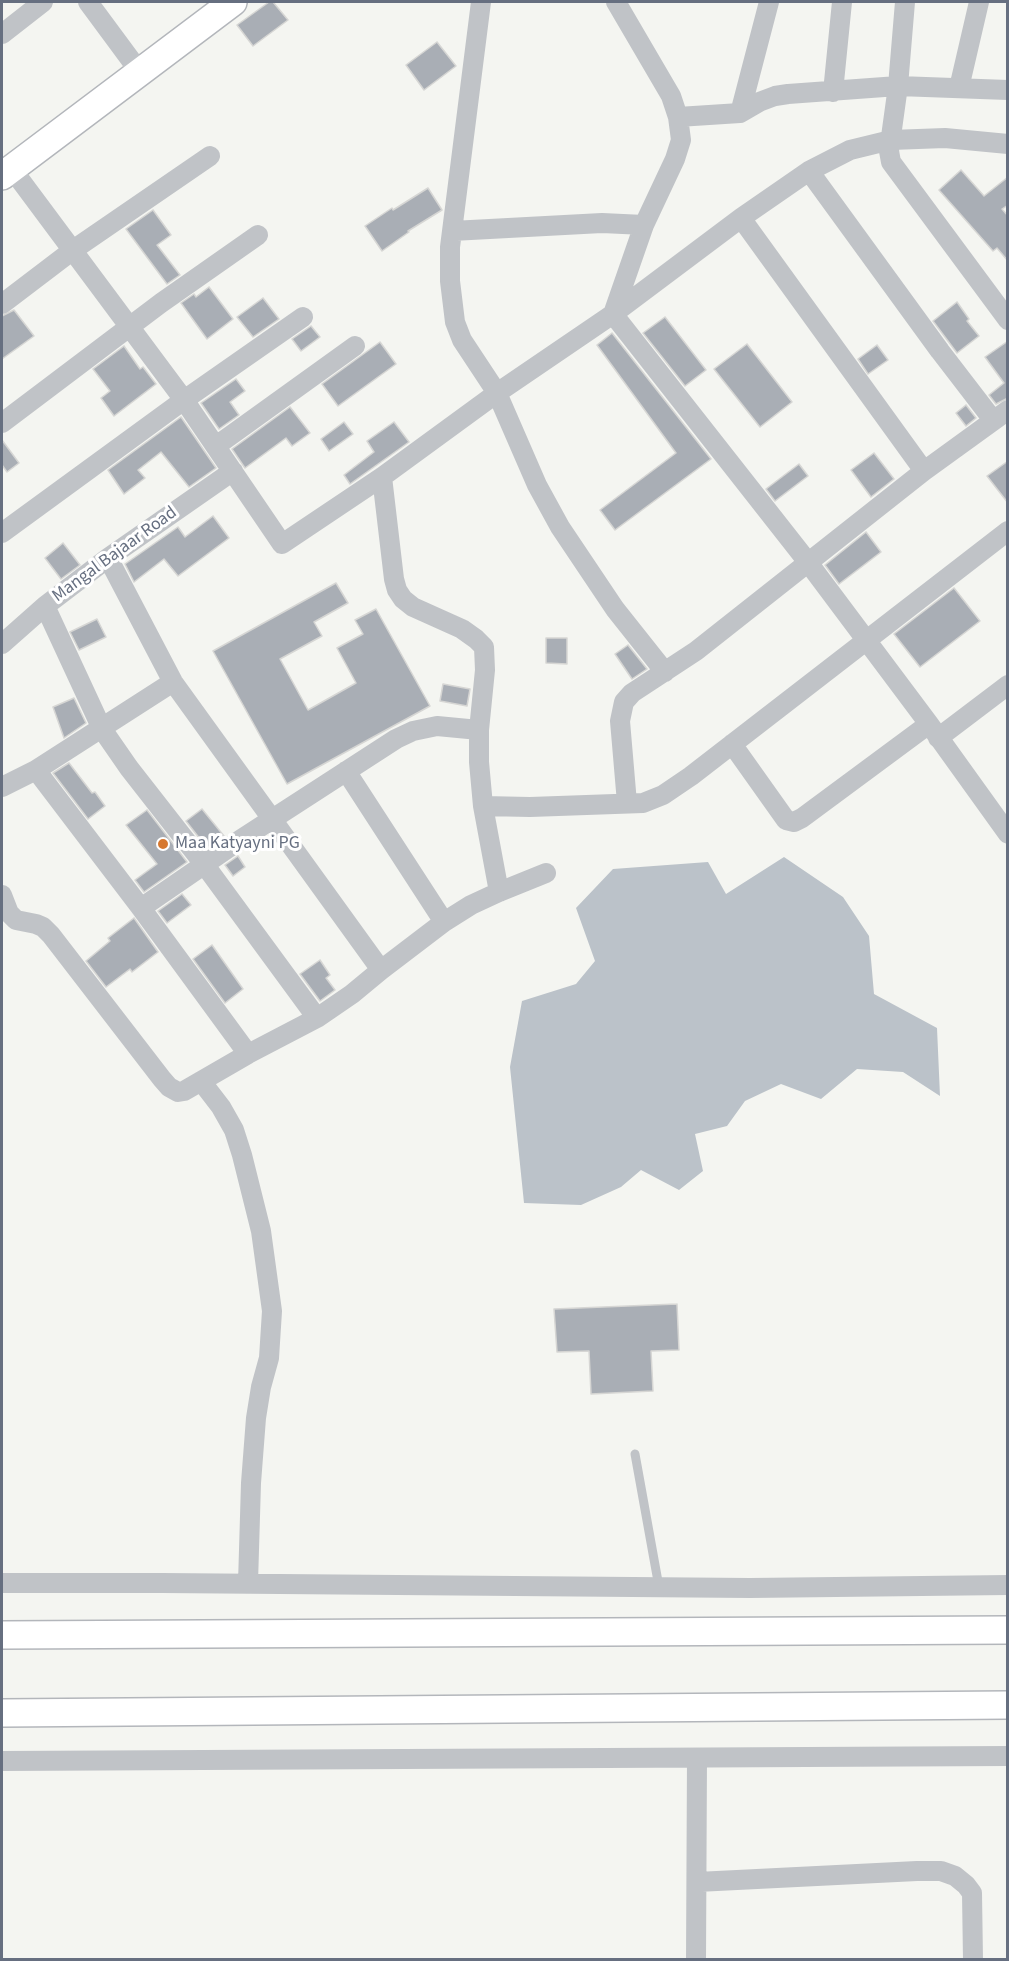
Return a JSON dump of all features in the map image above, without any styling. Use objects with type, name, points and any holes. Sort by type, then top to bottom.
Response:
[{"type":"street","points":[[2,34],[43,2]]},
{"type":"street","points":[[88,2],[139,71]]},
{"type":"street","points":[[233,2],[7,172],[73,250],[184,400],[282,544],[382,477],[497,393],[613,314],[741,218],[809,171],[850,150],[891,140],[945,138],[1008,144]]},
{"type":"street","points":[[481,2],[452,231],[450,281],[455,322],[462,340],[497,393],[537,485],[560,527],[615,609],[665,672]]},
{"type":"street","points":[[613,314],[644,225],[675,159],[681,140],[678,117],[671,96],[616,2]]},
{"type":"street","points":[[740,112],[769,2]]},
{"type":"street","points":[[833,92],[842,2]]},
{"type":"street","points":[[905,2],[890,151],[891,162],[1006,316]]},
{"type":"street","points":[[959,88],[979,2]]},
{"type":"street","points":[[678,117],[740,112],[775,96],[898,86],[1008,90]]},
{"type":"street","points":[[2,304],[73,250],[210,156]]},
{"type":"street","points":[[627,803],[620,721],[621,708],[632,693],[696,651],[807,561],[1000,415],[940,351],[809,171]]},
{"type":"street","points":[[741,218],[924,471]]},
{"type":"street","points":[[452,231],[602,223],[644,225]]},
{"type":"street","points":[[2,423],[183,286],[258,235]]},
{"type":"street","points":[[613,314],[807,561],[1006,827]]},
{"type":"street","points":[[2,533],[184,400],[303,317]]},
{"type":"street","points":[[216,446],[355,346]]},
{"type":"street","name":"Mangal Bajaar Road","points":[[2,644],[45,606],[108,558],[233,471]]},
{"type":"street","points":[[382,477],[397,590],[413,607],[462,629],[484,647],[485,670],[478,762],[483,806],[500,892]]},
{"type":"street","points":[[483,806],[530,807],[643,803],[663,795],[1008,531]]},
{"type":"street","points":[[108,558],[173,682],[381,970]]},
{"type":"street","points":[[45,606],[102,729],[155,803],[204,864],[318,1018]]},
{"type":"street","points":[[2,787],[36,770],[173,682]]},
{"type":"street","points":[[732,744],[786,820],[794,822],[1008,685]]},
{"type":"street","points":[[141,908],[371,754],[412,731],[437,726],[479,730]]},
{"type":"street","points":[[36,770],[248,1054]]},
{"type":"street","points":[[346,771],[444,922]]},
{"type":"street","points":[[2,895],[9,913],[16,920],[43,927],[51,935],[169,1087],[178,1092],[184,1091],[248,1054],[318,1018],[444,922],[471,905],[546,873]]},
{"type":"street","points":[[201,1081],[221,1107],[234,1130],[242,1155],[261,1231],[272,1311],[269,1358],[256,1418],[251,1483],[248,1583]]},
{"type":"street","points":[[2,1583],[659,1587],[1008,1585]]},
{"type":"street","points":[[2,1635],[1008,1630]]},
{"type":"street","points":[[2,1713],[1008,1705]]},
{"type":"street","points":[[2,1761],[1008,1756]]},
{"type":"street","points":[[696,1959],[697,1758]]},
{"type":"street","points":[[697,1882],[941,1871],[955,1876],[972,1893],[973,1959]]},
{"type":"lane","points":[[635,1454],[659,1587]]},
{"type":"shaded area","points":[[784,857],[843,897],[869,936],[874,994],[937,1028],[940,1096],[903,1072],[857,1069],[821,1099],[781,1084],[745,1101],[727,1126],[695,1134],[703,1171],[679,1190],[641,1170],[621,1187],[581,1205],[524,1203],[510,1067],[522,1001],[576,984],[595,961],[576,908],[613,869],[708,862],[726,894]]},
{"type":"building","points":[[269,2],[273,2],[288,20],[253,46],[237,25]]},
{"type":"building","points":[[437,42],[456,66],[424,90],[406,65]]},
{"type":"building","points":[[961,170],[984,196],[1008,177],[1008,205],[1002,209],[1008,216],[1008,261],[997,248],[993,251],[939,190]]},
{"type":"building","points":[[428,188],[442,210],[408,231],[382,251],[365,226]]},
{"type":"building","points":[[153,210],[171,235],[157,245],[180,275],[167,284],[126,229]]},
{"type":"building","points":[[209,287],[233,319],[207,339],[181,303],[194,294],[196,297]]},
{"type":"building","points":[[263,298],[279,319],[253,337],[237,317]]},
{"type":"building","points":[[957,302],[969,319],[967,321],[979,336],[957,353],[933,321]]},
{"type":"building","points":[[14,310],[34,336],[2,359],[2,316]]},
{"type":"building","points":[[665,317],[706,370],[685,386],[643,333]]},
{"type":"building","points":[[311,326],[320,337],[301,351],[292,339]]},
{"type":"building","points":[[612,333],[711,459],[615,530],[600,510],[676,453],[597,345]]},
{"type":"building","points":[[1008,341],[1008,398],[996,404],[989,395],[1004,383],[985,357]]},
{"type":"building","points":[[380,342],[396,364],[338,406],[322,384]]},
{"type":"building","points":[[747,344],[792,402],[760,427],[714,369]]},
{"type":"building","points":[[877,345],[888,360],[868,374],[858,359]]},
{"type":"building","points":[[124,346],[140,369],[143,367],[156,384],[114,416],[101,398],[110,391],[93,369]]},
{"type":"building","points":[[236,379],[245,391],[230,402],[239,415],[219,429],[201,403]]},
{"type":"building","points":[[966,405],[976,418],[966,426],[956,413]]},
{"type":"building","points":[[290,407],[310,433],[292,446],[286,438],[245,468],[232,449]]},
{"type":"building","points":[[181,417],[216,468],[189,487],[161,452],[138,470],[145,478],[124,494],[108,470]]},
{"type":"building","points":[[344,422],[353,434],[329,451],[321,439]]},
{"type":"building","points":[[394,422],[409,442],[350,484],[344,475],[374,452],[367,441]]},
{"type":"building","points":[[2,440],[19,463],[7,472],[2,465]]},
{"type":"building","points":[[874,453],[894,479],[871,497],[851,470]]},
{"type":"building","points":[[1008,461],[1008,503],[987,476]]},
{"type":"building","points":[[799,464],[808,476],[775,501],[766,489]]},
{"type":"building","points":[[213,516],[229,538],[178,576],[164,559],[134,582],[125,564],[178,527],[185,537]]},
{"type":"building","points":[[866,532],[881,552],[839,584],[825,565]]},
{"type":"building","points":[[63,543],[80,565],[61,579],[45,558]]},
{"type":"building","points":[[336,583],[348,603],[314,622],[322,636],[280,659],[308,710],[356,683],[337,648],[363,634],[355,620],[376,609],[430,706],[287,784],[213,651]]},
{"type":"building","points":[[954,588],[980,621],[920,667],[894,634]]},
{"type":"building","points":[[97,619],[106,637],[79,650],[70,632]]},
{"type":"building","points":[[546,638],[567,638],[567,664],[546,663]]},
{"type":"building","points":[[628,645],[647,669],[632,679],[615,654]]},
{"type":"building","points":[[443,684],[470,689],[467,706],[440,701]]},
{"type":"building","points":[[74,698],[86,723],[64,738],[53,707]]},
{"type":"building","points":[[69,763],[105,806],[88,819],[53,773]]},
{"type":"building","points":[[202,809],[224,836],[207,848],[186,821]]},
{"type":"building","name":"Maa Katyayni PG","points":[[147,810],[187,862],[144,892],[135,880],[157,864],[126,825]]},
{"type":"building","points":[[238,856],[245,867],[233,876],[225,865]]},
{"type":"building","points":[[182,894],[191,905],[167,923],[158,911]]},
{"type":"building","points":[[134,918],[158,952],[132,972],[130,969],[106,987],[86,961],[110,941],[108,938]]},
{"type":"building","points":[[212,945],[243,989],[225,1003],[193,959]]},
{"type":"building","points":[[320,960],[330,975],[326,978],[335,990],[320,1001],[300,974]]},
{"type":"building","points":[[677,1304],[679,1350],[651,1351],[653,1391],[591,1394],[589,1351],[557,1352],[554,1309]]},
{"type":"place","name":"Maa Katyayni PG","points":[[163,844]]}]
